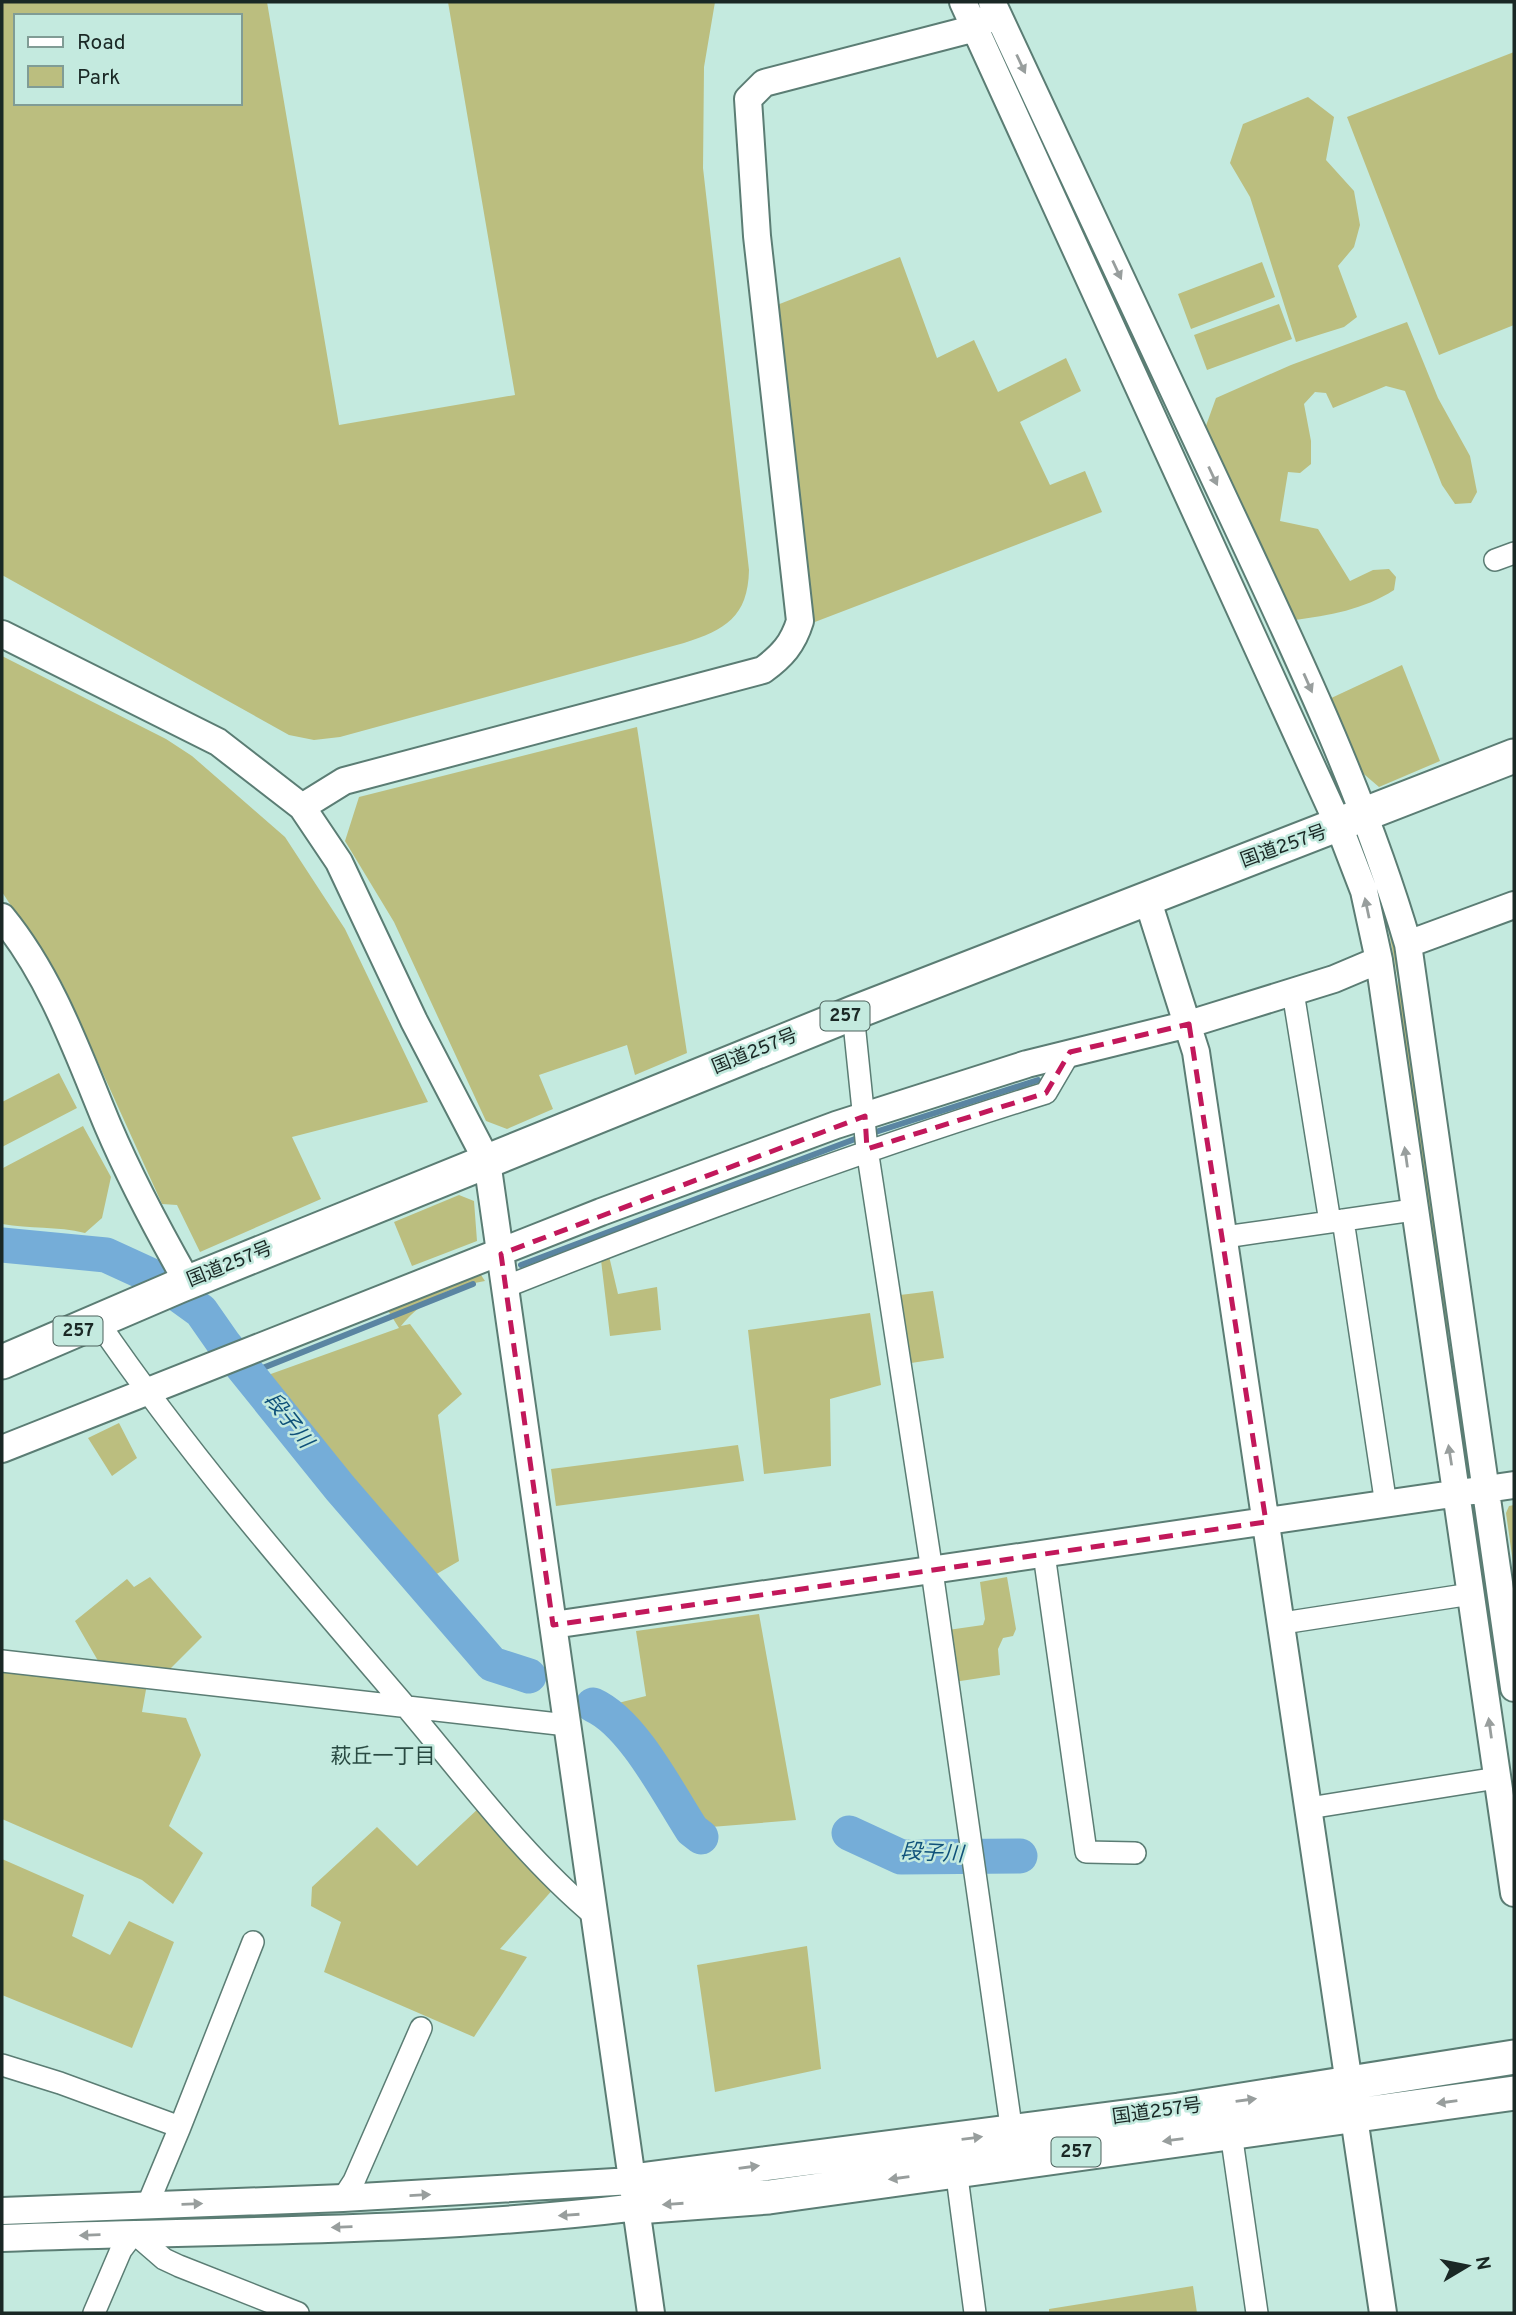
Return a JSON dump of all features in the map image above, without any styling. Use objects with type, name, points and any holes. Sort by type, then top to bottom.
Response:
[{"type":"highway","name":"国道257号","points":[[2,1363],[174,1289],[853,1013],[1514,757]]},
{"type":"highway","name":"国道257号","points":[[635,2194],[769,2197],[1231,2133],[1514,2057]]},
{"type":"highway","name":"国道257号","points":[[635,2194],[1012,2133],[1351,2099],[1514,2093]]},
{"type":"street","points":[[963,2],[1352,820],[1408,944],[1514,1688]]},
{"type":"street","points":[[302,807],[344,781],[764,670],[782,657],[795,638],[800,621],[757,236],[748,99],[764,83],[976,28],[994,7],[1288,636],[1352,820],[1379,960],[1413,1210],[1514,1893]]},
{"type":"street","points":[[2,634],[218,742],[302,807],[338,862],[414,1021],[487,1161],[651,2313]]},
{"type":"street","points":[[1147,898],[1196,1052],[1283,1623],[1383,2313]]},
{"type":"street","points":[[1408,944],[1514,907]]},
{"type":"street","points":[[2,917],[44,981],[72,1037],[134,1184],[174,1289]]},
{"type":"street","points":[[2,1449],[145,1390],[501,1254],[601,1212],[864,1116],[1070,1052],[1189,1024],[1334,979],[1379,960]]},
{"type":"street","points":[[1293,992],[1337,1221],[1386,1505]]},
{"type":"street","points":[[853,1013],[867,1149],[932,1571],[1012,2133]]},
{"type":"street","points":[[505,1287],[706,1207],[867,1149],[1046,1093],[1070,1052]]},
{"type":"street","points":[[1225,1237],[1413,1210]]},
{"type":"street","points":[[98,1322],[145,1390],[405,1706],[537,1860],[596,1917]]},
{"type":"street","points":[[553,1625],[1514,1485]]},
{"type":"street","points":[[1044,1554],[1086,1852],[1135,1853]]},
{"type":"street","points":[[1283,1623],[1471,1594]]},
{"type":"street","points":[[2,1661],[567,1724]]},
{"type":"street","points":[[1309,1808],[1497,1778]]},
{"type":"street","points":[[147,2206],[253,1942]]},
{"type":"street","points":[[343,2198],[354,2181],[421,2028]]},
{"type":"street","points":[[2,2065],[60,2082],[180,2127]]},
{"type":"street","points":[[1231,2133],[1257,2313]]},
{"type":"street","points":[[956,2169],[975,2313]]},
{"type":"street","points":[[2,2211],[343,2198],[635,2194]]},
{"type":"street","points":[[2,2238],[426,2224],[572,2215],[635,2194]]},
{"type":"street","points":[[94,2313],[121,2249],[134,2233]]},
{"type":"street","points":[[134,2233],[164,2259],[178,2266],[298,2313]]},
{"type":"highlighted area","points":[[1189,1024],[1266,1522],[553,1625],[501,1254],[865,1116],[867,1149],[1046,1093],[1070,1052]]},
{"type":"green space","points":[[2,2],[267,2],[339,425],[515,395],[448,2],[715,2],[704,67],[703,168],[749,570],[748,586],[739,610],[722,627],[684,643],[340,737],[314,740],[289,735],[2,575]]},
{"type":"green space","points":[[1514,52],[1514,325],[1439,355],[1347,117]]},
{"type":"green space","points":[[1308,97],[1334,117],[1326,160],[1354,191],[1360,225],[1354,247],[1338,266],[1357,317],[1344,327],[1296,342],[1250,197],[1230,163],[1243,124]]},
{"type":"green space","points":[[900,257],[937,358],[974,340],[998,392],[1066,358],[1081,391],[1020,422],[1050,485],[1085,471],[1102,512],[807,625],[777,305]]},
{"type":"green space","points":[[1262,262],[1275,297],[1191,329],[1178,294]]},
{"type":"green space","points":[[1279,304],[1292,339],[1207,370],[1194,335]]},
{"type":"green space","points":[[1407,322],[1438,398],[1470,456],[1477,492],[1471,503],[1455,504],[1442,485],[1405,391],[1386,386],[1333,408],[1326,393],[1315,392],[1304,404],[1311,441],[1311,464],[1300,473],[1288,472],[1280,521],[1318,529],[1350,581],[1373,570],[1389,569],[1396,577],[1394,590],[1383,597],[1333,614],[1294,620],[1249,521],[1203,434],[1216,398],[1291,365]]},
{"type":"green space","points":[[2,656],[166,739],[192,756],[285,837],[345,929],[428,1102],[292,1137],[321,1199],[200,1252],[177,1205],[162,1204],[62,983],[2,892]]},
{"type":"green space","points":[[1402,665],[1440,761],[1379,787],[1358,769],[1327,700]]},
{"type":"green space","points":[[637,727],[687,1053],[635,1075],[627,1045],[539,1075],[553,1109],[507,1129],[486,1121],[394,922],[345,841],[359,797]]},
{"type":"green space","points":[[1383,901],[1394,928],[1448,1318],[1448,1360],[1400,1034],[1398,979]]},
{"type":"green space","points":[[59,1073],[77,1108],[2,1147],[2,1102]]},
{"type":"green space","points":[[83,1126],[111,1177],[102,1218],[85,1233],[2,1224],[3,1168]]},
{"type":"green space","points":[[459,1195],[474,1201],[477,1241],[412,1266],[394,1222]]},
{"type":"green space","points":[[609,1256],[618,1294],[657,1287],[661,1330],[610,1336],[601,1260]]},
{"type":"green space","points":[[473,1263],[485,1281],[438,1295],[419,1308],[401,1326],[410,1324],[462,1394],[438,1415],[459,1561],[428,1579],[268,1375],[399,1328],[380,1298]]},
{"type":"green space","points":[[933,1291],[944,1358],[911,1363],[900,1295]]},
{"type":"green space","points":[[870,1313],[881,1385],[830,1399],[831,1466],[764,1474],[748,1330]]},
{"type":"green space","points":[[119,1423],[137,1458],[112,1476],[88,1438]]},
{"type":"green space","points":[[738,1445],[744,1481],[556,1506],[551,1469]]},
{"type":"green space","points":[[1514,1505],[1514,1570],[1506,1513],[1509,1506]]},
{"type":"green space","points":[[150,1577],[202,1637],[164,1675],[101,1666],[75,1621],[127,1579],[134,1587]]},
{"type":"green space","points":[[1007,1577],[1016,1629],[1013,1636],[1003,1638],[998,1649],[1000,1675],[954,1682],[948,1630],[983,1625],[985,1619],[980,1582]]},
{"type":"green space","points":[[759,1614],[796,1820],[711,1827],[672,1818],[602,1707],[646,1696],[636,1631]]},
{"type":"green space","points":[[2,1668],[147,1684],[142,1712],[186,1718],[201,1755],[169,1826],[203,1853],[173,1904],[142,1880],[2,1819]]},
{"type":"green space","points":[[480,1807],[555,1887],[500,1949],[527,1957],[474,2037],[324,1972],[341,1922],[311,1906],[312,1887],[377,1827],[417,1866]]},
{"type":"green space","points":[[2,1859],[84,1895],[72,1936],[110,1955],[129,1921],[174,1942],[132,2048],[2,1995]]},
{"type":"green space","points":[[807,1946],[821,2069],[715,2092],[697,1965]]},
{"type":"green space","points":[[1193,2286],[1197,2313],[1049,2313],[1049,2309]]},
{"type":"waterway","points":[[521,1265],[863,1136],[1038,1080]]},
{"type":"waterway","name":"段子川","points":[[2,1245],[106,1255],[154,1277],[201,1311],[224,1344],[340,1488],[492,1664],[529,1676]]},
{"type":"waterway","points":[[248,1374],[473,1284]]},
{"type":"waterway","name":"段子川","points":[[593,1705],[608,1714],[636,1743],[692,1830],[701,1837]]},
{"type":"waterway","name":"段子川","points":[[849,1833],[901,1857],[1020,1856]]},
{"type":"district","name":"萩丘一丁目","points":[[383,1757]]}]
